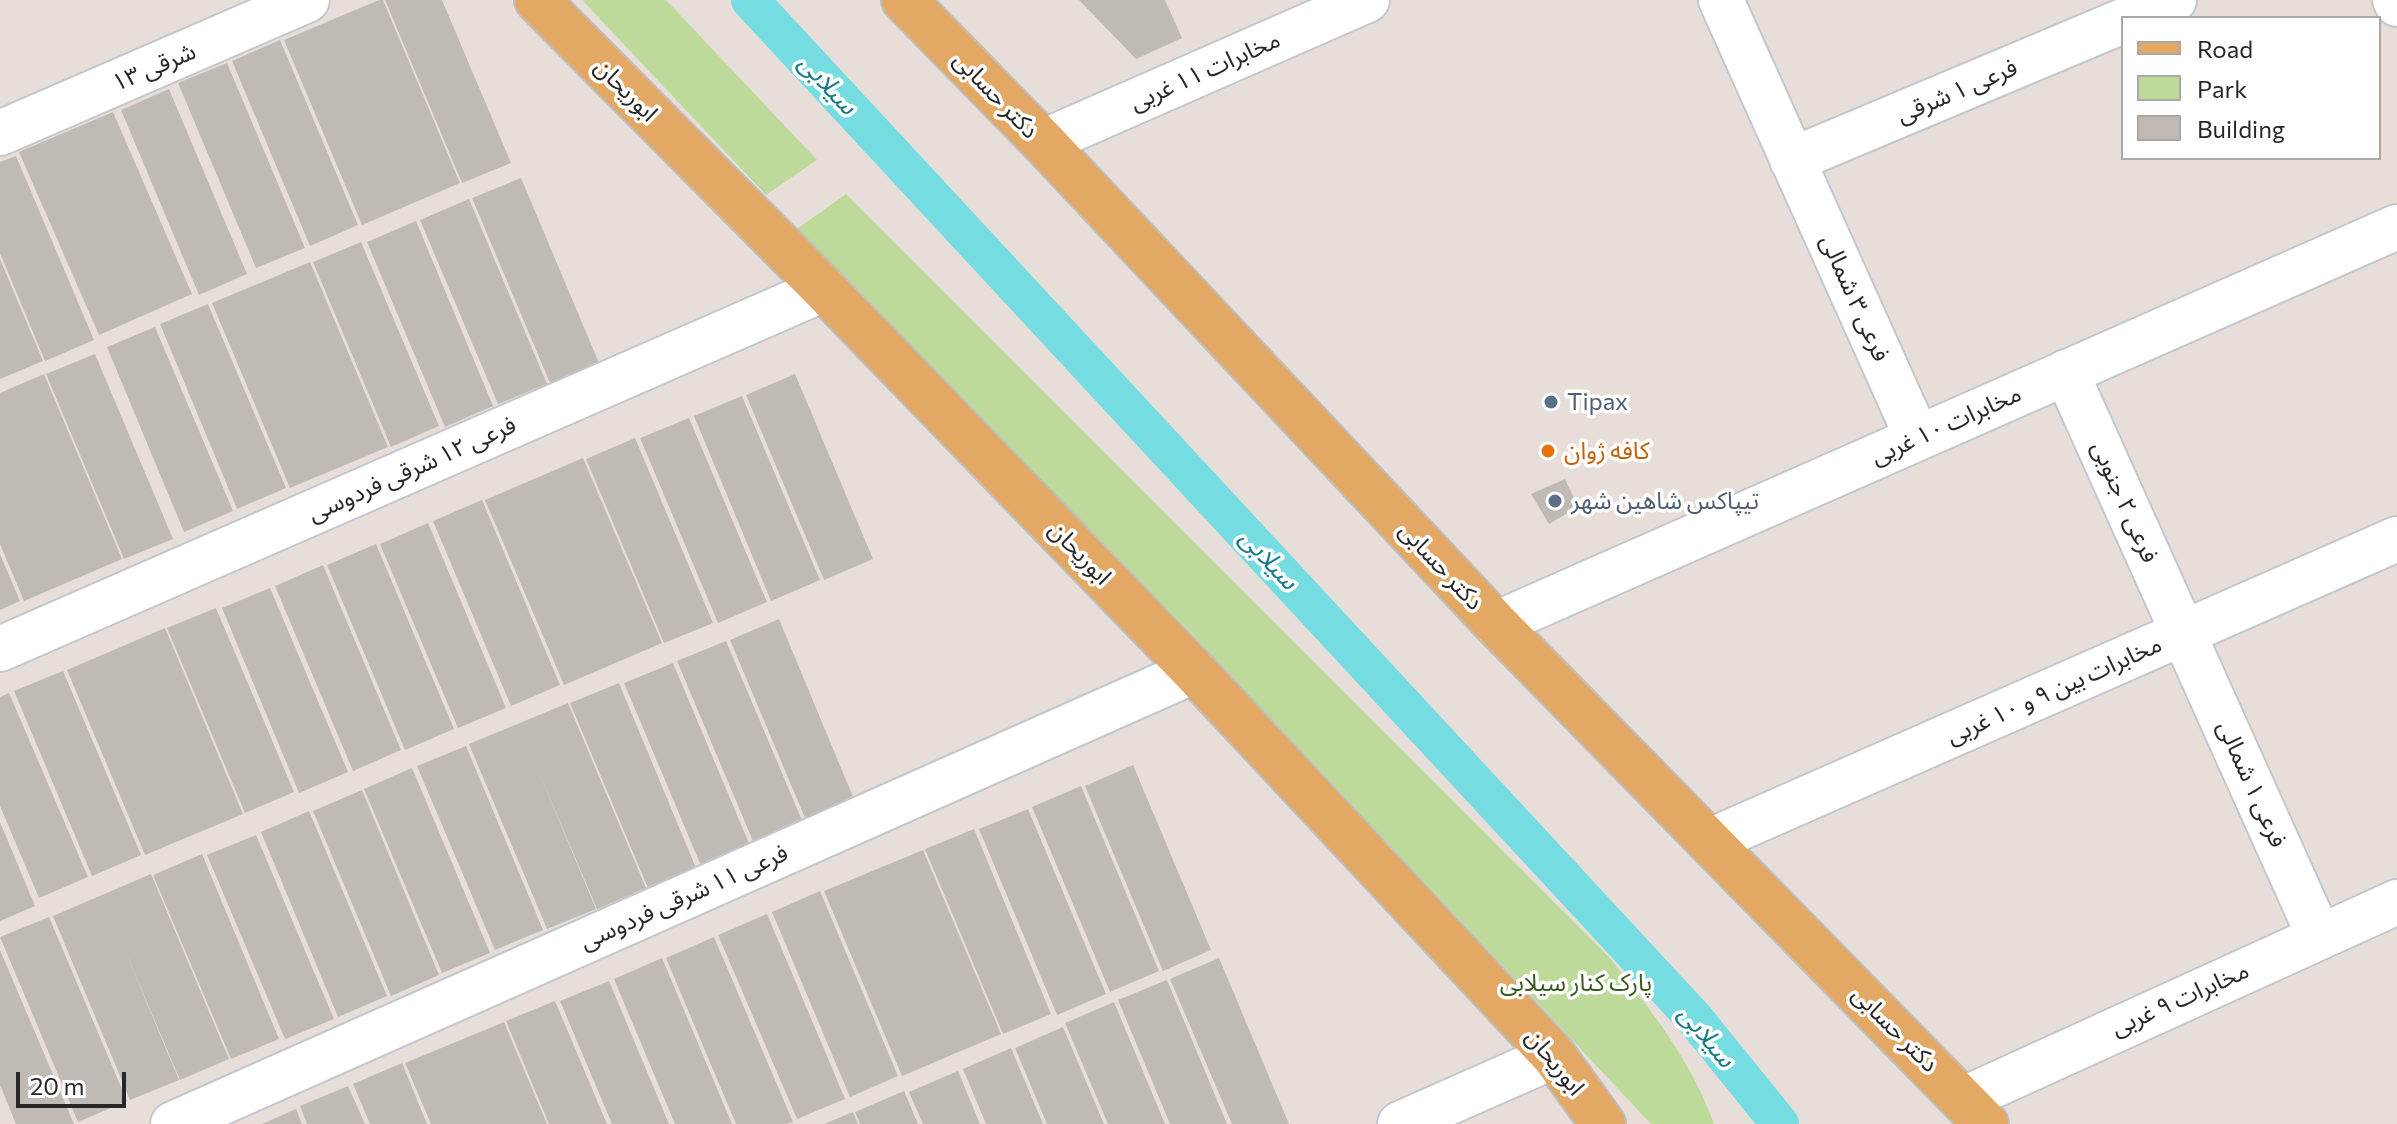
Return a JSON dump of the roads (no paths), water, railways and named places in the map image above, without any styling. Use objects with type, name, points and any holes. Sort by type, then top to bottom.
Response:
[{"type":"main road","name":"ابوریحان","points":[[537,0],[824,289],[1194,671],[1554,1056],[1603,1124]]},
{"type":"main road","name":"دکتر حسابی","points":[[904,0],[1043,142],[1496,624],[1975,1111]]},
{"type":"street","name":"۱۳ شرقی","points":[[0,133],[307,0]]},
{"type":"street","name":"مخابرات ۱۱ غربی","points":[[1043,142],[1367,0]]},
{"type":"street","name":"فرعی ۳ شمالی","points":[[1721,0],[1917,437]]},
{"type":"street","points":[[2136,16],[2174,0]]},
{"type":"street","name":"فرعی ۱ شرقی","points":[[1792,160],[2121,22]]},
{"type":"street","name":"مخابرات ۱۰ غربی","points":[[1496,624],[2397,227]]},
{"type":"street","name":"فرعی ۱۲ شرقی فردوسی","points":[[0,649],[824,289]]},
{"type":"street","name":"فرعی ۲ جنوبی","points":[[2066,372],[2184,633]]},
{"type":"street","name":"مخابرات بین ۹ و ۱۰ غربی","points":[[1710,841],[2397,539]]},
{"type":"street","name":"فرعی ۱ شمالی","points":[[2184,633],[2319,936]]},
{"type":"street","name":"فرعی ۱۱ شرقی فردوسی","points":[[173,1124],[1194,671]]},
{"type":"street","name":"مخابرات ۹ غربی","points":[[1975,1111],[2319,936],[2397,902]]},
{"type":"street","points":[[1400,1124],[1554,1056]]},
{"type":"waterway","name":"سیلابی","points":[[750,0],[1695,1019],[1780,1124]]},
{"type":"place","name":"Tipax","points":[[1551,402]]},
{"type":"place","name":"کافه ژوان","points":[[1548,451]]},
{"type":"place","name":"تیپاکس شاهین شهر","points":[[1555,501]]},
{"type":"park label","name":"پارک کنار سیلابی","points":[[1576,983]]}]
